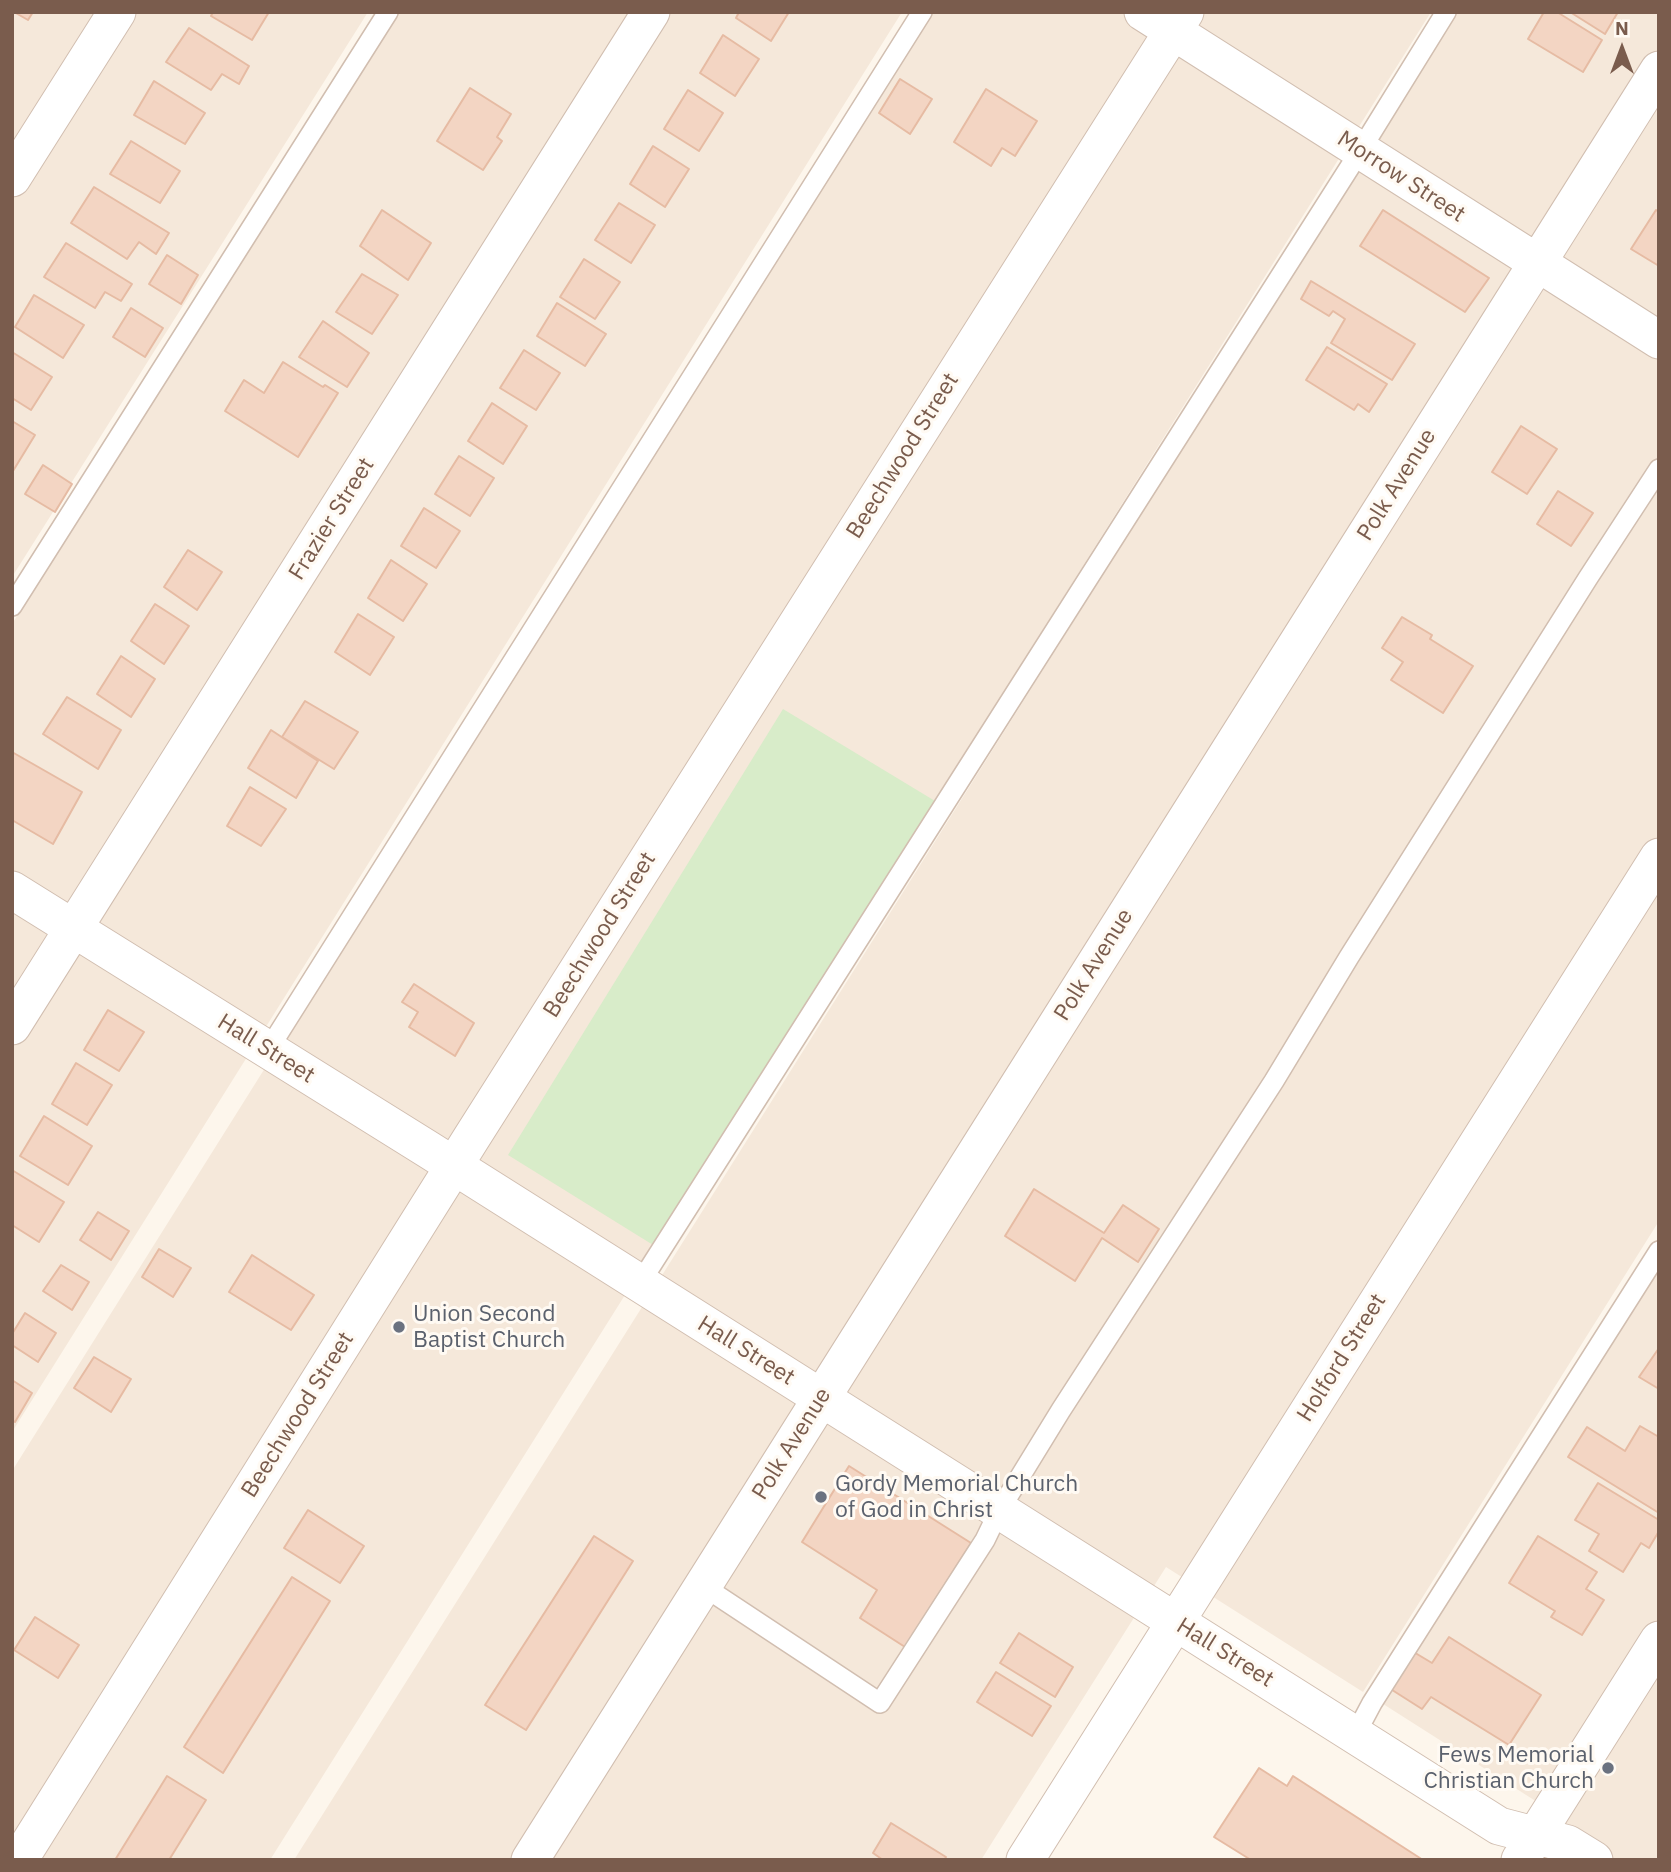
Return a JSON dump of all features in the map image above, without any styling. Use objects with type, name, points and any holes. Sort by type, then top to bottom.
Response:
[{"type":"street","points":[[12,178],[117,12]]},
{"type":"street","name":"Frazier Street","points":[[12,1026],[651,12]]},
{"type":"street","name":"Morrow Street","points":[[1167,19],[1360,151],[1659,340]]},
{"type":"street","name":"Beechwood Street","points":[[19,1860],[1167,19]]},
{"type":"street","name":"Polk Avenue","points":[[530,1860],[1659,70]]},
{"type":"street","name":"Holford Street","points":[[1025,1860],[1659,857]]},
{"type":"street","name":"Hall Street","points":[[12,890],[640,1283],[1499,1826],[1528,1847],[1568,1844],[1594,1860]]},
{"type":"street","points":[[1528,1847],[1659,1640]]},
{"type":"lane","points":[[12,606],[388,12]]},
{"type":"lane","points":[[268,1050],[922,12]]},
{"type":"lane","points":[[640,1283],[1446,12]]},
{"type":"lane","points":[[703,1586],[880,1703],[985,1540],[999,1511],[1069,1398],[1274,1081],[1349,957],[1659,469]]},
{"type":"lane","points":[[1355,1735],[1372,1703],[1659,1251]]},
{"type":"shaded area","points":[[12,12],[368,12],[12,577]]},
{"type":"shaded area","points":[[396,12],[902,12],[12,1432],[12,624]]},
{"type":"shaded area","points":[[928,12],[1431,12],[270,1860],[12,1860],[12,1471]]},
{"type":"shaded area","points":[[1457,12],[1659,12],[1659,1221],[1363,1692],[1166,1567],[981,1860],[294,1860]]},
{"type":"shaded area","points":[[1659,1267],[1659,1860],[1543,1860],[1567,1821],[1380,1702]]},
{"type":"green space","points":[[783,709],[940,804],[666,1253],[508,1155]]},
{"type":"building","points":[[14,12],[33,12],[28,20]]},
{"type":"building","points":[[213,12],[269,12],[252,40],[211,16]]},
{"type":"building","points":[[739,12],[789,12],[771,41],[736,18]]},
{"type":"building","points":[[1544,12],[1557,12],[1602,40],[1583,72],[1528,39]]},
{"type":"building","points":[[1570,12],[1618,12],[1605,34]]},
{"type":"building","points":[[189,28],[249,66],[239,84],[222,74],[211,90],[166,62]]},
{"type":"building","points":[[723,35],[759,59],[735,96],[700,73]]},
{"type":"building","points":[[900,79],[932,99],[910,134],[879,113]]},
{"type":"building","points":[[154,81],[205,113],[185,144],[134,115]]},
{"type":"building","points":[[470,88],[511,114],[497,137],[502,141],[483,170],[437,141]]},
{"type":"building","points":[[986,89],[1037,121],[1015,156],[1002,148],[991,166],[954,142]]},
{"type":"building","points":[[688,90],[723,113],[699,151],[664,129]]},
{"type":"building","points":[[131,141],[180,171],[160,203],[110,174]]},
{"type":"building","points":[[653,146],[689,169],[665,207],[630,184]]},
{"type":"building","points":[[94,187],[169,233],[156,254],[139,242],[127,259],[71,223]]},
{"type":"building","points":[[619,203],[655,225],[631,263],[595,240]]},
{"type":"building","points":[[382,210],[431,243],[408,280],[360,246]]},
{"type":"building","points":[[1383,210],[1489,278],[1465,312],[1360,246]]},
{"type":"building","points":[[1656,210],[1659,212],[1659,266],[1631,249]]},
{"type":"building","points":[[66,243],[132,284],[121,301],[105,292],[95,308],[44,277]]},
{"type":"building","points":[[167,255],[198,275],[181,304],[149,284]]},
{"type":"building","points":[[584,259],[620,282],[595,319],[560,297]]},
{"type":"building","points":[[362,274],[398,295],[372,334],[336,312]]},
{"type":"building","points":[[1311,281],[1415,344],[1392,380],[1331,343],[1345,319],[1333,311],[1329,316],[1301,299]]},
{"type":"building","points":[[34,295],[84,325],[63,358],[15,327]]},
{"type":"building","points":[[557,303],[606,334],[585,366],[537,336]]},
{"type":"building","points":[[131,308],[163,328],[145,357],[113,337]]},
{"type":"building","points":[[323,321],[369,353],[347,387],[299,357]]},
{"type":"building","points":[[1327,347],[1387,384],[1369,412],[1358,404],[1354,410],[1306,380]]},
{"type":"building","points":[[524,350],[560,373],[536,410],[500,388]]},
{"type":"building","points":[[12,352],[52,377],[31,410],[12,398]]},
{"type":"building","points":[[283,362],[323,387],[325,385],[338,393],[298,457],[225,411],[244,380],[264,393]]},
{"type":"building","points":[[492,403],[527,426],[503,464],[468,441]]},
{"type":"building","points":[[12,421],[35,435],[13,471],[12,471]]},
{"type":"building","points":[[1521,426],[1557,449],[1527,494],[1492,472]]},
{"type":"building","points":[[459,456],[494,478],[470,516],[435,494]]},
{"type":"building","points":[[43,465],[72,484],[55,512],[25,494]]},
{"type":"building","points":[[1558,491],[1593,513],[1571,546],[1537,524]]},
{"type":"building","points":[[424,508],[460,531],[436,568],[401,546]]},
{"type":"building","points":[[188,550],[222,572],[197,610],[164,587]]},
{"type":"building","points":[[391,560],[427,584],[403,621],[368,598]]},
{"type":"building","points":[[155,604],[189,626],[164,664],[131,641]]},
{"type":"building","points":[[358,614],[394,637],[370,675],[335,652]]},
{"type":"building","points":[[1402,617],[1432,635],[1430,639],[1473,666],[1443,713],[1391,680],[1403,662],[1382,648]]},
{"type":"building","points":[[121,656],[155,679],[131,717],[97,694]]},
{"type":"building","points":[[67,697],[121,730],[98,769],[43,734]]},
{"type":"building","points":[[305,701],[358,732],[334,769],[282,737]]},
{"type":"building","points":[[271,730],[318,761],[296,798],[248,768]]},
{"type":"building","points":[[12,752],[82,792],[53,844],[12,820]]},
{"type":"building","points":[[250,787],[286,809],[261,846],[227,826]]},
{"type":"building","points":[[414,984],[474,1023],[455,1056],[409,1027],[418,1012],[402,1002]]},
{"type":"building","points":[[108,1010],[144,1032],[119,1071],[84,1050]]},
{"type":"building","points":[[76,1063],[112,1085],[87,1125],[52,1104]]},
{"type":"building","points":[[44,1116],[92,1146],[68,1185],[20,1156]]},
{"type":"building","points":[[12,1170],[64,1202],[39,1242],[12,1225]]},
{"type":"building","points":[[1034,1189],[1104,1233],[1123,1205],[1159,1229],[1138,1262],[1102,1238],[1075,1281],[1005,1236]]},
{"type":"building","points":[[98,1212],[129,1231],[111,1260],[80,1240]]},
{"type":"building","points":[[159,1249],[191,1268],[173,1297],[142,1277]]},
{"type":"building","points":[[252,1255],[314,1295],[291,1330],[229,1292]]},
{"type":"building","points":[[61,1265],[89,1282],[72,1310],[43,1291]]},
{"type":"building","points":[[25,1313],[56,1333],[38,1362],[12,1345],[12,1334]]},
{"type":"building","points":[[1659,1348],[1659,1389],[1639,1377]]},
{"type":"building","points":[[94,1357],[131,1379],[111,1412],[74,1388]]},
{"type":"building","points":[[12,1380],[32,1393],[15,1422],[12,1420]]},
{"type":"building","points":[[1640,1426],[1659,1437],[1659,1513],[1568,1457],[1587,1427],[1625,1451]]},
{"type":"building","points":[[849,1466],[971,1543],[905,1647],[860,1618],[877,1590],[802,1542]]},
{"type":"building","points":[[1598,1483],[1659,1520],[1659,1531],[1649,1548],[1641,1543],[1623,1572],[1589,1551],[1599,1534],[1575,1520]]},
{"type":"building","points":[[308,1510],[364,1546],[340,1583],[284,1548]]},
{"type":"building","points":[[594,1536],[633,1561],[526,1730],[485,1705]]},
{"type":"building","points":[[1538,1536],[1597,1572],[1586,1589],[1604,1600],[1582,1635],[1551,1617],[1555,1611],[1509,1583]]},
{"type":"building","points":[[292,1577],[330,1601],[223,1773],[184,1747]]},
{"type":"building","points":[[35,1617],[79,1645],[58,1678],[14,1650]]},
{"type":"building","points":[[1019,1633],[1073,1667],[1055,1697],[1000,1663]]},
{"type":"building","points":[[1449,1637],[1541,1695],[1509,1745],[1431,1697],[1422,1709],[1389,1688],[1412,1651],[1432,1663]]},
{"type":"building","points":[[996,1672],[1051,1706],[1032,1736],[977,1702]]},
{"type":"building","points":[[1259,1768],[1287,1786],[1293,1776],[1423,1860],[1251,1860],[1214,1837]]},
{"type":"building","points":[[167,1776],[206,1800],[169,1860],[115,1860]]},
{"type":"building","points":[[891,1823],[946,1857],[944,1860],[883,1860],[873,1853]]},
{"type":"place","name":"Union Second Baptist Church","points":[[399,1327]]},
{"type":"place","name":"Gordy Memorial Church of God in Christ","points":[[821,1497]]},
{"type":"place","name":"Fews Memorial Christian Church","points":[[1608,1768]]}]
